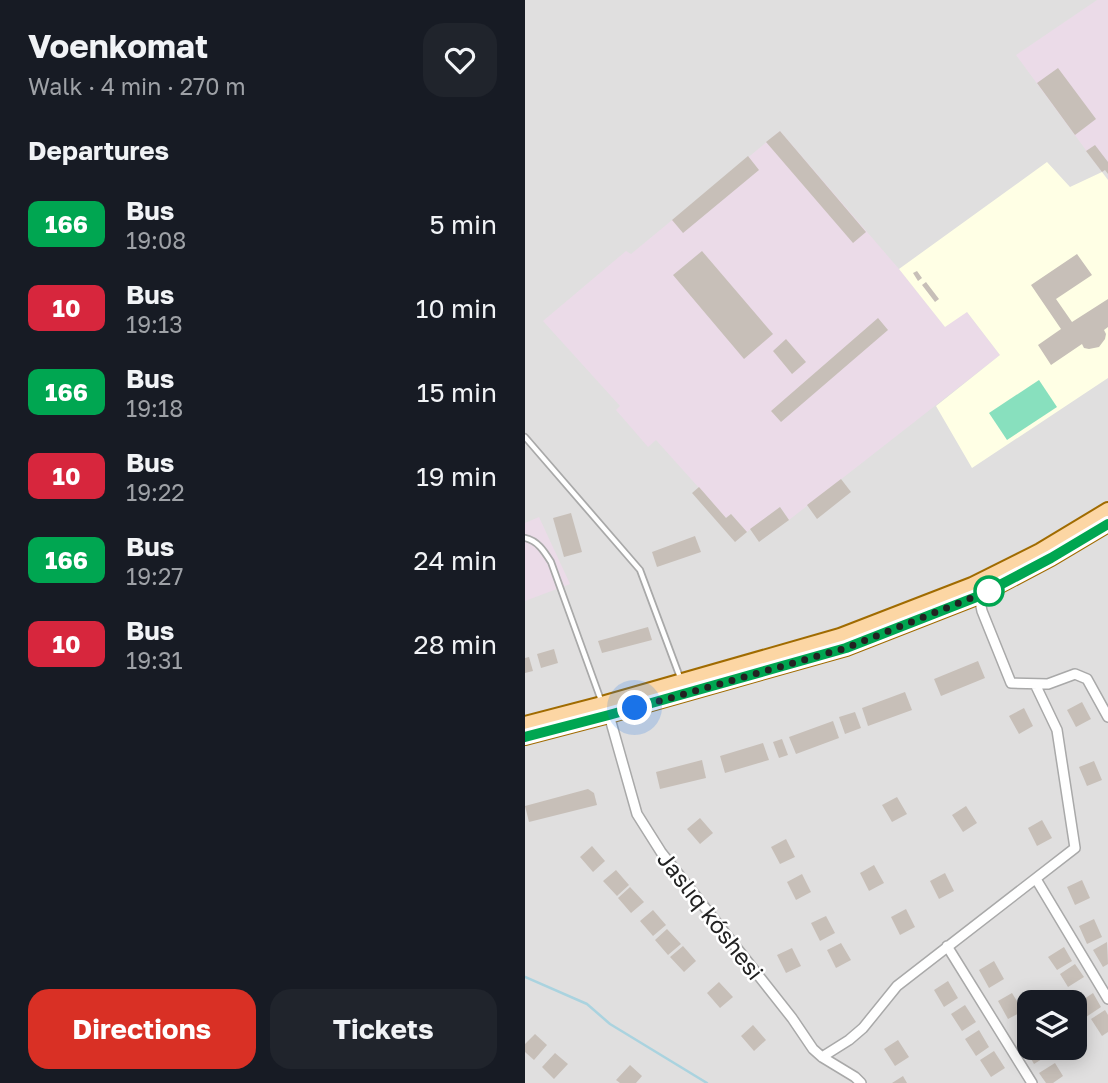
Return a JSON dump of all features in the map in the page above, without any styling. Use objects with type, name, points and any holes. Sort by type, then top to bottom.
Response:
[{"type":"main road","points":[[525,737],[681,681],[840,636],[972,585],[1040,551],[1108,510]]},
{"type":"main road","points":[[525,724],[605,710],[846,648],[979,596],[1108,524]]},
{"type":"street","points":[[979,596],[982,611],[1011,683],[1048,684],[1075,674],[1087,679],[1108,718]]},
{"type":"street","points":[[822,1057],[863,1028],[897,986],[1075,848],[1057,730],[1035,684]]},
{"type":"street","name":"Jaslıq kóshesi","points":[[605,710],[637,814],[661,852],[792,1018],[813,1049],[861,1083]]},
{"type":"street","points":[[1035,879],[1108,999]]},
{"type":"street","points":[[947,946],[1031,1083]]},
{"type":"lane","points":[[525,437],[640,570],[681,681]]},
{"type":"lane","points":[[525,538],[533,540],[551,562],[605,710]]},
{"type":"shaded area","points":[[525,0],[1108,0],[1108,1083],[525,1083]]},
{"type":"shaded area","points":[[1097,0],[1108,0],[1108,167],[1102,172],[1016,55]]},
{"type":"shaded area","points":[[780,131],[899,269],[945,327],[966,311],[1000,355],[789,520],[780,507],[747,532],[731,514],[726,518],[656,440],[648,447],[616,410],[620,406],[543,321],[626,251],[631,254]]},
{"type":"shaded area","points":[[1047,162],[1070,187],[1102,172],[1108,180],[1108,378],[972,468],[936,406],[1000,355],[967,312],[945,327],[899,269]]},
{"type":"shaded area","points":[[539,517],[570,584],[525,601],[525,523]]},
{"type":"green space","points":[[1039,380],[1057,407],[1007,440],[989,413]]},
{"type":"building","points":[[1058,68],[1096,119],[1075,135],[1037,83]]},
{"type":"building","points":[[780,131],[866,232],[853,243],[766,142]]},
{"type":"building","points":[[1095,145],[1108,162],[1108,174],[1105,170],[1102,172],[1086,151]]},
{"type":"building","points":[[748,156],[759,170],[683,233],[672,220]]},
{"type":"building","points":[[702,251],[773,334],[744,359],[673,275]]},
{"type":"building","points":[[1077,254],[1092,275],[1056,299],[1072,322],[1108,299],[1108,327],[1104,330],[1105,339],[1099,347],[1089,349],[1082,344],[1051,365],[1038,345],[1061,329],[1031,285]]},
{"type":"building","points":[[917,271],[922,278],[918,281],[913,273]]},
{"type":"building","points":[[926,282],[939,299],[935,302],[922,285]]},
{"type":"building","points":[[878,318],[888,330],[781,422],[771,411]]},
{"type":"building","points":[[786,339],[806,362],[792,374],[773,351]]},
{"type":"building","points":[[841,479],[851,492],[817,519],[807,505]]},
{"type":"building","points":[[699,487],[726,518],[731,514],[747,532],[735,542],[692,493]]},
{"type":"building","points":[[780,507],[789,520],[759,542],[750,529]]},
{"type":"building","points":[[571,513],[582,552],[564,557],[553,518]]},
{"type":"building","points":[[695,536],[701,552],[657,567],[652,552]]},
{"type":"building","points":[[648,627],[652,640],[602,653],[598,641]]},
{"type":"building","points":[[554,649],[558,663],[541,668],[537,654]]},
{"type":"building","points":[[529,657],[533,671],[525,673],[525,658]]},
{"type":"building","points":[[978,661],[985,678],[941,696],[934,679]]},
{"type":"building","points":[[905,692],[912,710],[868,726],[862,708]]},
{"type":"building","points":[[1082,702],[1091,719],[1076,727],[1067,710]]},
{"type":"building","points":[[1024,708],[1033,726],[1019,734],[1009,716]]},
{"type":"building","points":[[855,712],[861,728],[845,734],[839,717]]},
{"type":"building","points":[[833,721],[839,738],[796,754],[789,737]]},
{"type":"building","points":[[782,739],[788,755],[779,758],[773,742]]},
{"type":"building","points":[[763,743],[769,760],[725,773],[720,756]]},
{"type":"building","points":[[702,760],[706,778],[660,789],[656,772]]},
{"type":"building","points":[[1094,761],[1102,780],[1087,786],[1079,767]]},
{"type":"building","points":[[588,789],[594,793],[597,805],[529,822],[525,806]]},
{"type":"building","points":[[897,797],[907,814],[892,822],[882,805]]},
{"type":"building","points":[[966,806],[977,823],[963,832],[952,815]]},
{"type":"building","points":[[700,818],[713,833],[700,844],[687,829]]},
{"type":"building","points":[[1042,820],[1052,838],[1037,846],[1028,828]]},
{"type":"building","points":[[786,839],[795,857],[780,864],[771,847]]},
{"type":"building","points":[[592,846],[605,861],[593,872],[580,857]]},
{"type":"building","points":[[874,865],[884,883],[869,891],[860,873]]},
{"type":"building","points":[[616,870],[629,885],[617,896],[603,881]]},
{"type":"building","points":[[945,873],[954,891],[939,899],[930,881]]},
{"type":"building","points":[[802,874],[811,892],[796,900],[787,882]]},
{"type":"building","points":[[1082,880],[1090,898],[1075,905],[1067,887]]},
{"type":"building","points":[[630,887],[644,902],[631,913],[618,898]]},
{"type":"building","points":[[906,909],[915,927],[900,935],[891,917]]},
{"type":"building","points":[[653,910],[666,925],[653,936],[640,921]]},
{"type":"building","points":[[826,916],[835,933],[820,941],[811,923]]},
{"type":"building","points":[[1094,919],[1102,937],[1087,944],[1079,926]]},
{"type":"building","points":[[667,929],[681,944],[668,955],[655,940]]},
{"type":"building","points":[[1107,942],[1108,964],[1103,967],[1093,950]]},
{"type":"building","points":[[841,943],[851,960],[836,968],[827,950]]},
{"type":"building","points":[[683,946],[696,961],[684,972],[670,957]]},
{"type":"building","points":[[1064,947],[1072,961],[1057,970],[1048,957]]},
{"type":"building","points":[[792,948],[801,966],[786,973],[777,955]]},
{"type":"building","points":[[994,961],[1004,979],[989,988],[979,970]]},
{"type":"building","points":[[1075,964],[1084,977],[1068,987],[1060,974]]},
{"type":"building","points":[[948,981],[958,998],[944,1007],[934,990]]},
{"type":"building","points":[[719,982],[733,997],[720,1008],[707,993]]},
{"type":"building","points":[[1012,993],[1017,1001],[1017,1014],[1008,1019],[998,1001]]},
{"type":"building","points":[[1093,993],[1101,1007],[1087,1016],[1087,997]]},
{"type":"building","points":[[965,1005],[976,1022],[962,1031],[951,1014]]},
{"type":"building","points":[[1105,1010],[1108,1015],[1108,1032],[1102,1036],[1091,1019]]},
{"type":"building","points":[[753,1025],[766,1040],[754,1051],[741,1036]]},
{"type":"building","points":[[979,1030],[989,1047],[976,1056],[965,1039]]},
{"type":"building","points":[[535,1034],[547,1045],[534,1060],[525,1052],[525,1044]]},
{"type":"building","points":[[898,1040],[909,1057],[895,1066],[884,1049]]},
{"type":"building","points":[[994,1051],[1005,1068],[991,1077],[980,1060]]},
{"type":"building","points":[[555,1053],[568,1064],[554,1079],[542,1067]]},
{"type":"building","points":[[1055,1063],[1063,1076],[1053,1083],[1046,1083],[1039,1073]]},
{"type":"building","points":[[630,1065],[642,1076],[636,1083],[620,1083],[616,1080]]},
{"type":"building","points":[[903,1076],[907,1083],[892,1083]]},
{"type":"waterway","points":[[525,977],[587,1004],[610,1024],[707,1083]]},
{"type":"bus line","name":"166","points":[[525,737],[846,648],[979,596],[1108,524]]},
{"type":"route","points":[[635,708],[846,648],[989,591]]}]
